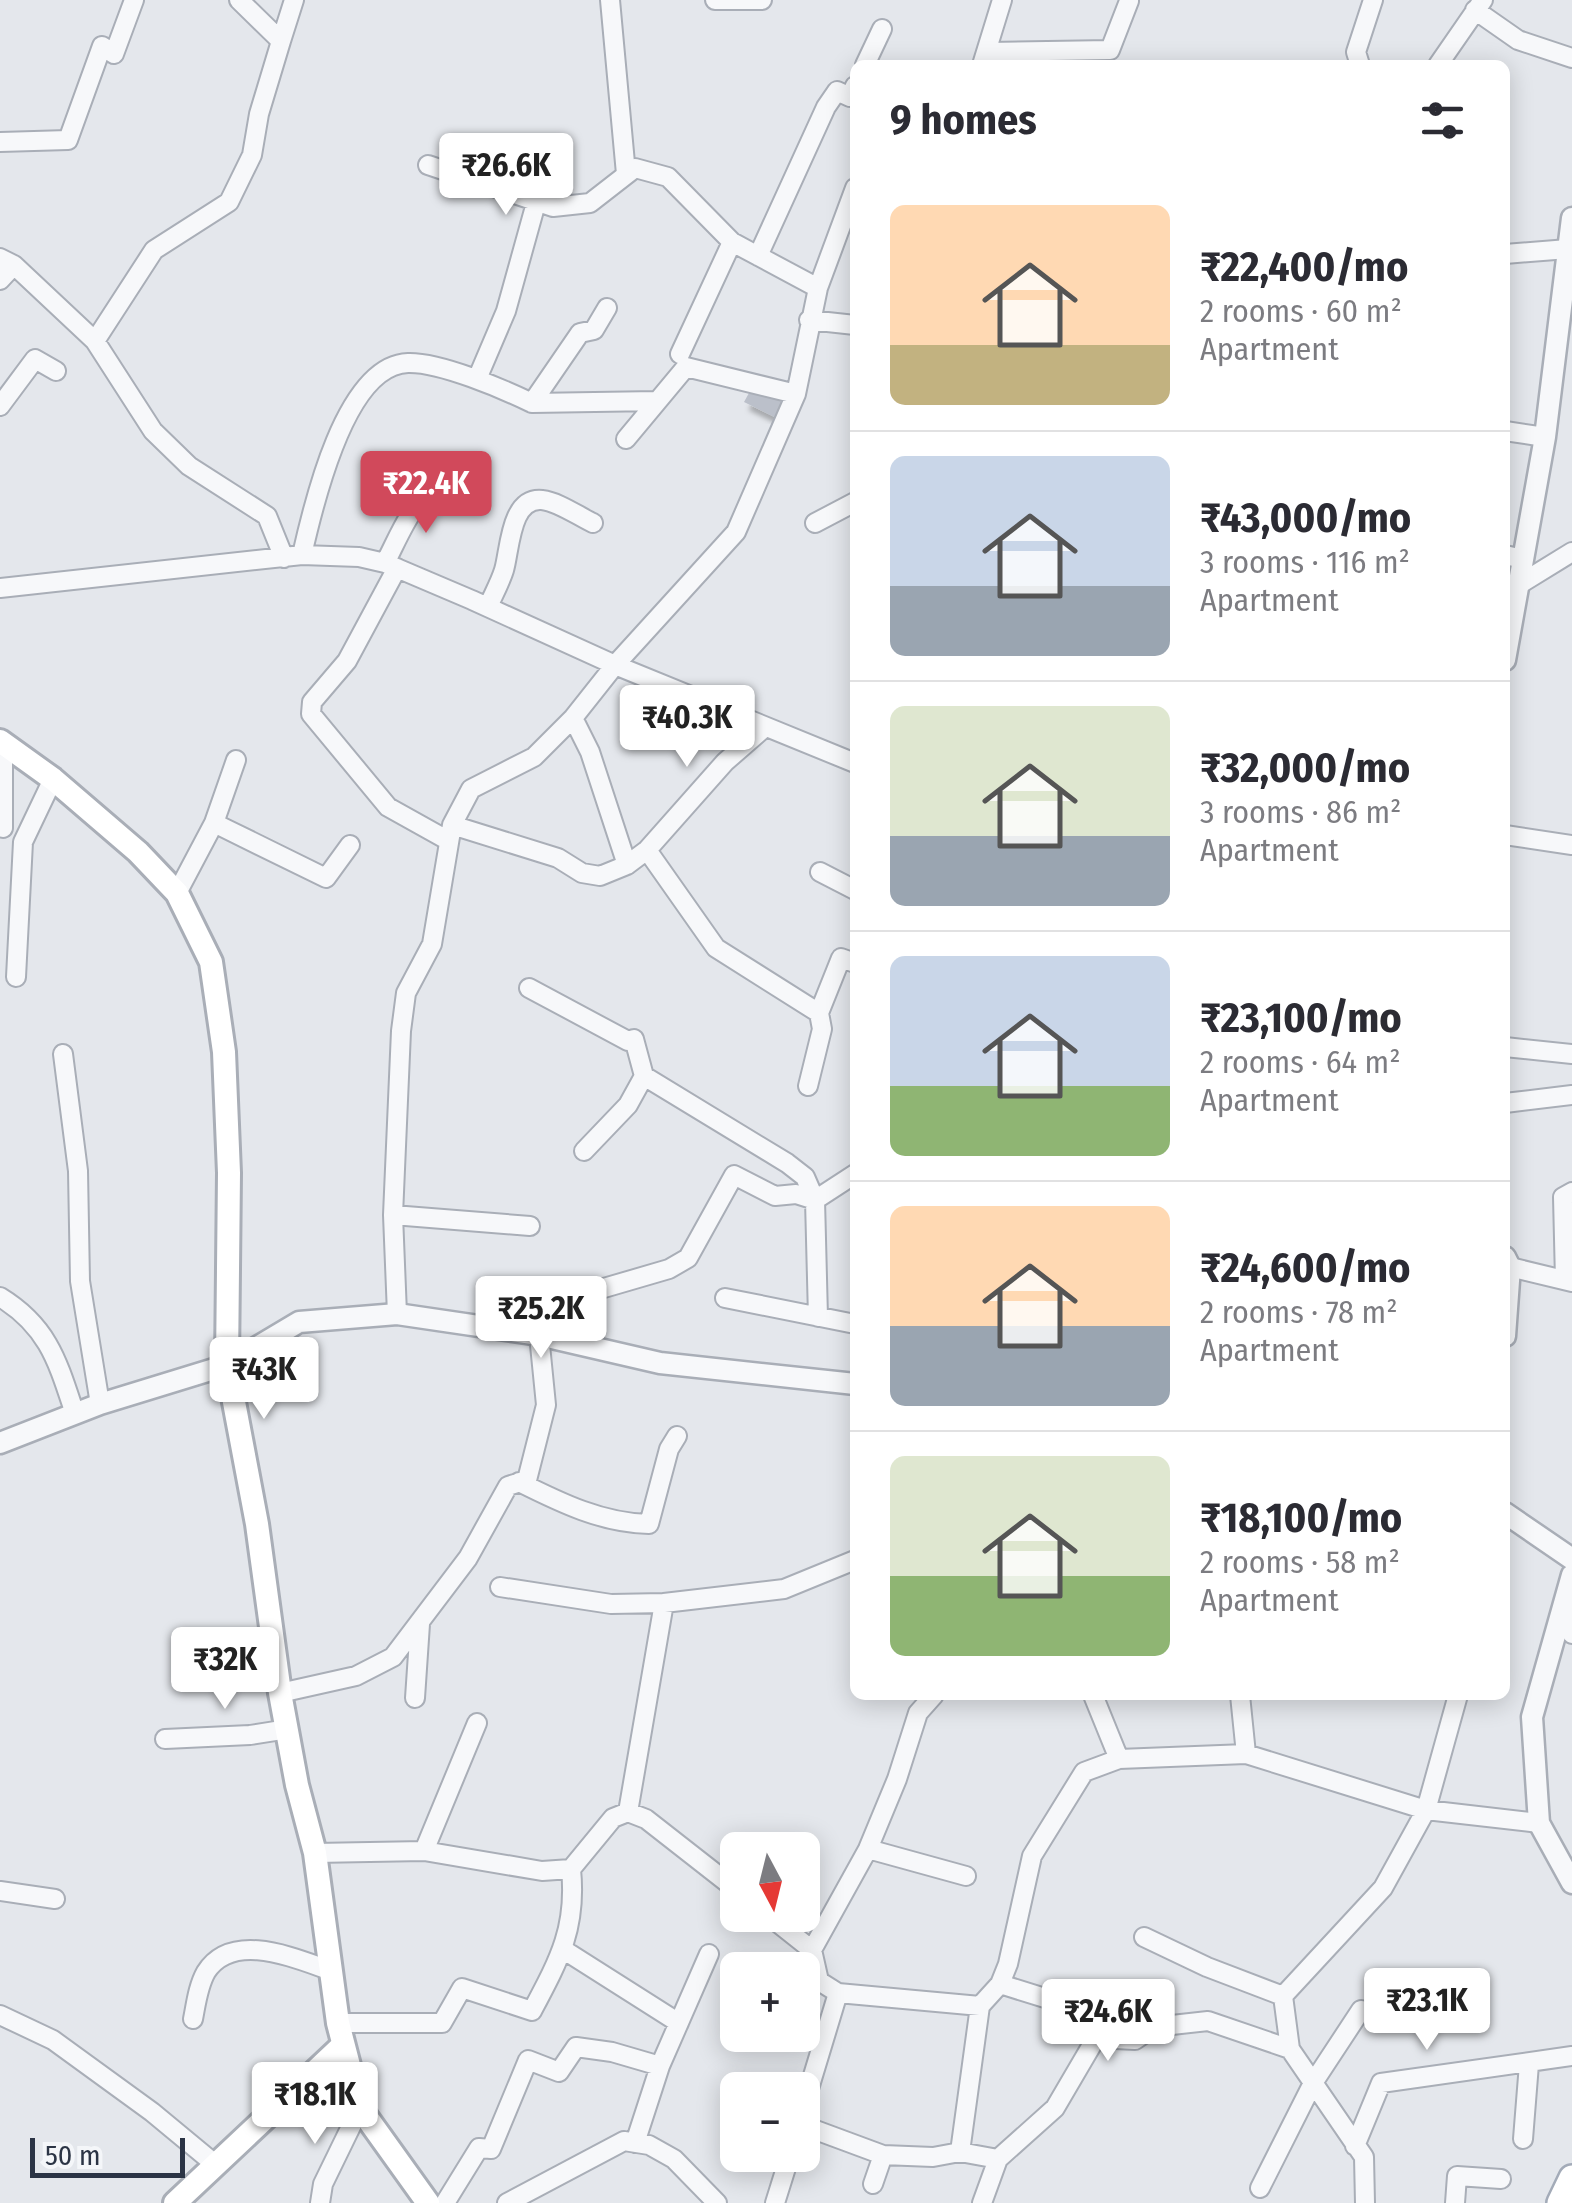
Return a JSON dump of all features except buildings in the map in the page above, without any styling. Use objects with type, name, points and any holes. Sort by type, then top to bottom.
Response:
[{"type":"main road","points":[[1,742],[53,779],[138,852],[177,893],[211,962],[224,1052],[230,1173],[226,1365],[257,1524],[280,1693],[316,1854],[340,2035],[360,2108],[428,2203]]},
{"type":"main road","points":[[175,2203],[340,2035]]},
{"type":"main road","points":[[1560,2203],[1572,2178]]},
{"type":"street","points":[[0,142],[68,140],[102,46],[114,54],[134,0]]},
{"type":"street","points":[[239,0],[280,41]]},
{"type":"street","points":[[95,341],[154,250],[229,202],[252,155],[259,114],[294,0]]},
{"type":"street","points":[[610,0],[626,174]]},
{"type":"street","points":[[715,0],[762,0]]},
{"type":"street","points":[[1002,0],[985,59],[1110,50],[1130,1]]},
{"type":"street","points":[[1358,60],[1356,52],[1374,0]]},
{"type":"street","points":[[1441,60],[1479,5],[1518,40],[1572,58]]},
{"type":"street","points":[[867,60],[882,29]]},
{"type":"street","points":[[758,256],[826,107],[836,91],[850,96]]},
{"type":"street","points":[[428,165],[554,207],[590,203],[635,168],[668,178],[732,242],[818,288]]},
{"type":"street","points":[[397,1314],[393,1215],[396,1088],[406,993],[432,944],[451,833],[471,789],[534,757],[736,532],[796,394],[809,320],[850,202]]},
{"type":"street","points":[[477,378],[506,311],[536,203]]},
{"type":"street","points":[[1510,635],[1520,584],[1514,557],[1545,437],[1565,331],[1572,218]]},
{"type":"street","points":[[680,354],[732,242]]},
{"type":"street","points":[[1510,254],[1568,250]]},
{"type":"street","points":[[0,280],[7,261],[95,341],[154,432],[189,466],[266,516],[293,556]]},
{"type":"street","points":[[532,403],[580,334],[594,330],[607,308]]},
{"type":"street","points":[[809,320],[850,324]]},
{"type":"street","points":[[0,406],[35,360],[56,372]]},
{"type":"street","points":[[293,556],[334,444],[369,384],[386,368],[410,363],[477,378],[532,403],[657,401]]},
{"type":"street","points":[[626,439],[686,367],[796,394]]},
{"type":"street","points":[[1510,432],[1545,437]]},
{"type":"street","points":[[446,481],[436,485],[413,510],[346,661],[312,702],[311,714],[388,807],[451,833],[558,858],[582,872],[600,876],[627,865],[646,850],[726,762],[764,728]]},
{"type":"street","points":[[488,607],[504,570],[512,529],[520,512],[530,503],[541,500],[593,523]]},
{"type":"street","points":[[816,524],[850,505]]},
{"type":"street","points":[[1520,584],[1572,552]]},
{"type":"street","points":[[0,588],[293,556],[359,556],[391,566],[615,665],[850,761]]},
{"type":"street","points":[[573,718],[590,752],[627,865]]},
{"type":"street","points":[[0,826],[3,828],[1,742]]},
{"type":"street","points":[[177,893],[214,824],[236,760]]},
{"type":"street","points":[[16,978],[22,842],[53,779]]},
{"type":"street","points":[[214,824],[326,878],[350,845]]},
{"type":"street","points":[[1510,837],[1572,845]]},
{"type":"street","points":[[646,850],[716,948],[819,1014]]},
{"type":"street","points":[[820,872],[850,887]]},
{"type":"street","points":[[808,1086],[822,1029],[819,1014],[842,958],[850,961]]},
{"type":"street","points":[[529,988],[628,1041],[634,1039],[644,1076],[805,1177],[815,1200],[818,1317]]},
{"type":"street","points":[[1510,1047],[1572,1054]]},
{"type":"street","points":[[63,1054],[78,1171],[80,1281],[100,1404]]},
{"type":"street","points":[[584,1151],[628,1105],[644,1076]]},
{"type":"street","points":[[1510,1101],[1572,1095]]},
{"type":"street","points":[[280,1693],[356,1676],[393,1657],[468,1558],[508,1486],[526,1480],[546,1405],[539,1335],[544,1302],[558,1294],[596,1290],[669,1268],[688,1258],[734,1175],[775,1196],[796,1194],[815,1200]]},
{"type":"street","points":[[815,1200],[850,1177]]},
{"type":"street","points":[[1510,1263],[1568,1281],[1563,1197],[1572,1192]]},
{"type":"street","points":[[393,1215],[530,1226]]},
{"type":"street","points":[[0,1298],[38,1328],[54,1353],[75,1414]]},
{"type":"street","points":[[725,1298],[850,1323]]},
{"type":"street","points":[[0,1443],[100,1404],[226,1365],[299,1322],[397,1314],[539,1335],[660,1362],[850,1383]]},
{"type":"street","points":[[519,1482],[604,1518],[624,1524],[649,1524],[677,1436]]},
{"type":"street","points":[[1510,1516],[1572,1559]]},
{"type":"street","points":[[500,1586],[611,1604],[664,1604],[784,1589],[850,1562]]},
{"type":"street","points":[[1572,1575],[1532,1717],[1540,1824],[1572,1883]]},
{"type":"street","points":[[1566,1602],[1572,1634]]},
{"type":"street","points":[[628,1812],[664,1604]]},
{"type":"street","points":[[416,1698],[420,1624]]},
{"type":"street","points":[[812,1950],[868,1849],[918,1713],[930,1700]]},
{"type":"street","points":[[1095,1700],[1119,1759]]},
{"type":"street","points":[[1241,1700],[1246,1754]]},
{"type":"street","points":[[1283,1996],[1382,1888],[1426,1810],[1457,1700]]},
{"type":"street","points":[[424,1851],[477,1723]]},
{"type":"street","points":[[165,1739],[250,1735],[288,1728]]},
{"type":"street","points":[[960,2152],[980,2006],[1000,1984],[1008,1964],[1032,1856],[1084,1772],[1119,1759],[1246,1754],[1426,1810],[1540,1824]]},
{"type":"street","points":[[316,1854],[424,1851],[542,1872],[571,1869],[614,1818],[628,1812],[646,1819],[720,1877]]},
{"type":"street","points":[[868,1849],[966,1876]]},
{"type":"street","points":[[340,2035],[442,2023],[462,1988],[532,2011],[564,1950],[574,1902],[571,1869]]},
{"type":"street","points":[[0,1891],[56,1899]]},
{"type":"street","points":[[789,1932],[812,1950],[819,1981],[838,1992],[980,2006]]},
{"type":"street","points":[[1144,1937],[1283,1996]]},
{"type":"street","points":[[193,2018],[207,1970],[226,1955],[246,1950],[282,1954],[332,1971]]},
{"type":"street","points":[[564,1950],[679,2022]]},
{"type":"street","points":[[635,2143],[660,2066],[709,1954]]},
{"type":"street","points":[[982,2203],[998,2159],[1055,2108],[1096,2038],[1096,2019],[1000,1984]]},
{"type":"street","points":[[814,2072],[838,1992]]},
{"type":"street","points":[[1283,1996],[1290,2049],[1364,2158],[1365,2203]]},
{"type":"street","points":[[1260,2188],[1313,2083],[1361,2010]]},
{"type":"street","points":[[0,2016],[53,2040],[152,2112],[216,2165]]},
{"type":"street","points":[[1096,2038],[1135,2040],[1154,2027],[1208,2021],[1290,2049]]},
{"type":"street","points":[[446,2203],[479,2148],[490,2149],[528,2060],[559,2072],[576,2047],[612,2052],[660,2066]]},
{"type":"street","points":[[1355,2146],[1381,2082],[1572,2056]]},
{"type":"street","points":[[1523,2139],[1528,2064]]},
{"type":"street","points":[[320,2203],[324,2184],[360,2108]]},
{"type":"street","points":[[820,2132],[883,2155],[933,2157],[960,2152],[998,2159]]},
{"type":"street","points":[[507,2203],[624,2141],[649,2145],[674,2159],[716,2203]]},
{"type":"street","points":[[872,2184],[883,2155]]},
{"type":"street","points":[[775,2203],[785,2172]]},
{"type":"street","points":[[1455,2203],[1458,2176],[1500,2179]]}]
